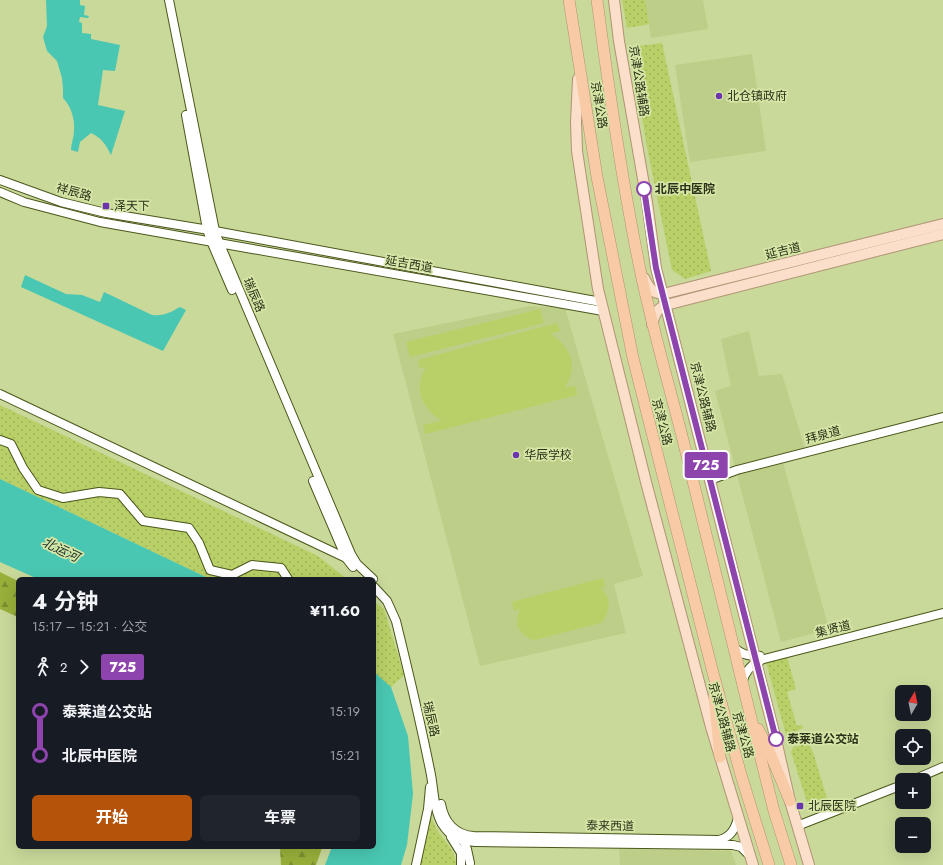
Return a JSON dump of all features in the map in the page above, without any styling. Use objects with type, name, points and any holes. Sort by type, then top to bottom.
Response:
[{"type":"highway","name":"京津公路","points":[[569,0],[597,177],[633,358],[713,673],[741,775],[769,865]]},
{"type":"highway","name":"京津公路","points":[[597,0],[611,105],[652,324],[774,810],[791,865]]},
{"type":"highway","points":[[713,673],[720,757]]},
{"type":"highway","points":[[749,712],[767,746],[790,801]]},
{"type":"main road","name":"京津公路辅路","points":[[613,3],[653,249],[663,294],[777,744],[790,801],[809,865]]},
{"type":"main road","name":"京津公路辅路","points":[[579,59],[576,122],[577,151],[602,306],[646,482],[720,757],[753,865]]},
{"type":"main road","name":"延吉道","points":[[663,294],[943,224]]},
{"type":"main road","name":"延吉道","points":[[666,305],[943,234]]},
{"type":"main road","points":[[641,271],[652,291],[656,294],[663,294]]},
{"type":"main road","points":[[652,324],[656,312],[666,305]]},
{"type":"street","name":"瑞辰路","points":[[165,0],[211,230],[215,242],[350,559],[351,565],[363,577]]},
{"type":"street","name":"瑞辰路","points":[[169,0],[211,230]]},
{"type":"street","name":"祥辰路","points":[[0,180],[61,202],[106,213],[211,230]]},
{"type":"street","name":"祥辰路","points":[[0,192],[24,202],[60,213],[100,222],[215,242]]},
{"type":"street","points":[[190,226],[215,242]]},
{"type":"street","name":"延吉西道","points":[[211,230],[602,306]]},
{"type":"street","points":[[188,237],[204,245],[222,259]]},
{"type":"street","name":"延吉西道","points":[[215,242],[602,306]]},
{"type":"street","points":[[0,394],[350,559]]},
{"type":"street","name":"拜泉道","points":[[710,480],[736,470],[943,417]]},
{"type":"street","points":[[0,440],[11,444],[23,468],[38,490],[63,498],[99,492],[120,494],[143,521],[189,528],[199,542],[210,570],[232,575],[252,565],[281,568],[287,577]]},
{"type":"street","name":"瑞辰路","points":[[350,559],[370,577]]},
{"type":"street","name":"瑞辰路","points":[[376,583],[391,600],[400,621],[432,758],[443,814],[456,832],[470,841]]},
{"type":"street","name":"瑞辰路","points":[[376,589],[387,601],[396,621],[431,771],[438,817],[461,853],[461,865]]},
{"type":"street","name":"集贤道","points":[[755,659],[943,609]]},
{"type":"street","name":"集贤道","points":[[755,659],[769,658],[943,613]]},
{"type":"street","points":[[733,646],[741,654],[755,659],[745,674],[742,684]]},
{"type":"street","points":[[416,865],[428,809],[432,758]]},
{"type":"street","points":[[929,773],[943,767]]},
{"type":"street","points":[[797,826],[895,788]]},
{"type":"street","name":"泰来西道","points":[[470,841],[719,840],[728,837],[734,830],[738,818]]},
{"type":"street","points":[[447,831],[454,837],[470,841],[468,864]]},
{"type":"street","name":"泰来西道","points":[[470,841],[733,845],[741,847],[750,855]]},
{"type":"shaded area","points":[[622,0],[645,0],[649,24],[627,28]]},
{"type":"shaded area","points":[[645,0],[703,0],[708,29],[651,38]]},
{"type":"shaded area","points":[[662,43],[711,271],[685,279],[672,270],[647,147],[630,47]]},
{"type":"shaded area","name":"北仓镇政府","points":[[752,54],[766,151],[690,162],[675,65]]},
{"type":"shaded area","name":"华辰学校","points":[[530,306],[565,308],[643,576],[614,584],[626,633],[480,666],[393,334]]},
{"type":"shaded area","points":[[540,309],[544,323],[410,357],[406,342]]},
{"type":"shaded area","points":[[557,323],[560,331],[550,334],[565,347],[572,362],[570,378],[565,388],[575,386],[577,395],[425,434],[423,425],[442,421],[429,410],[421,397],[420,383],[426,367],[420,368],[418,360]]},
{"type":"shaded area","points":[[749,331],[759,376],[782,374],[806,452],[782,459],[829,629],[781,642],[715,391],[731,386],[721,339]]},
{"type":"shaded area","points":[[0,405],[318,556],[344,577],[206,577],[0,479]]},
{"type":"shaded area","points":[[603,578],[605,587],[600,588],[607,597],[609,603],[608,611],[604,620],[600,623],[535,640],[525,636],[519,629],[517,620],[520,609],[514,611],[512,602]]},
{"type":"shaded area","points":[[376,603],[384,609],[404,675],[391,687],[376,674]]},
{"type":"shaded area","points":[[787,657],[796,689],[787,692],[797,726],[802,725],[803,728],[793,733],[794,735],[788,736],[786,735],[766,662]]},
{"type":"shaded area","points":[[805,744],[810,746],[813,752],[828,802],[809,808],[791,752],[793,747]]},
{"type":"shaded area","points":[[431,816],[436,828],[452,850],[456,865],[419,865]]},
{"type":"shaded area","points":[[619,849],[731,851],[736,865],[620,865]]},
{"type":"green space","points":[[0,572],[16,580],[16,616],[0,609]]},
{"type":"green space","points":[[280,849],[322,849],[316,865],[281,865]]},
{"type":"water","points":[[46,0],[80,0],[80,5],[85,6],[84,15],[89,16],[88,18],[80,17],[79,22],[82,23],[82,33],[91,34],[91,39],[120,45],[115,71],[103,70],[98,105],[125,111],[111,155],[103,142],[91,133],[80,142],[78,152],[71,150],[74,133],[73,117],[63,98],[62,78],[57,61],[47,51],[43,37],[47,26]]},
{"type":"water","points":[[25,275],[66,294],[82,295],[100,302],[104,292],[152,315],[166,314],[180,307],[186,310],[163,351],[21,287]]},
{"type":"water","name":"北运河","points":[[0,479],[206,577],[34,577],[0,562]]},
{"type":"water","points":[[376,674],[391,687],[408,736],[413,794],[407,845],[401,865],[325,865],[331,849],[376,849]]},
{"type":"bus line","name":"725","points":[[644,189],[656,268],[776,739]]},
{"type":"place","name":"北仓镇政府","points":[[719,96]]},
{"type":"place","name":"北辰中医院","points":[[644,189]]},
{"type":"place","name":"泽天下","points":[[106,206]]},
{"type":"place","name":"华辰学校","points":[[516,455]]},
{"type":"place","name":"泰莱道公交站","points":[[776,739]]},
{"type":"place","name":"北辰医院","points":[[800,806]]}]
